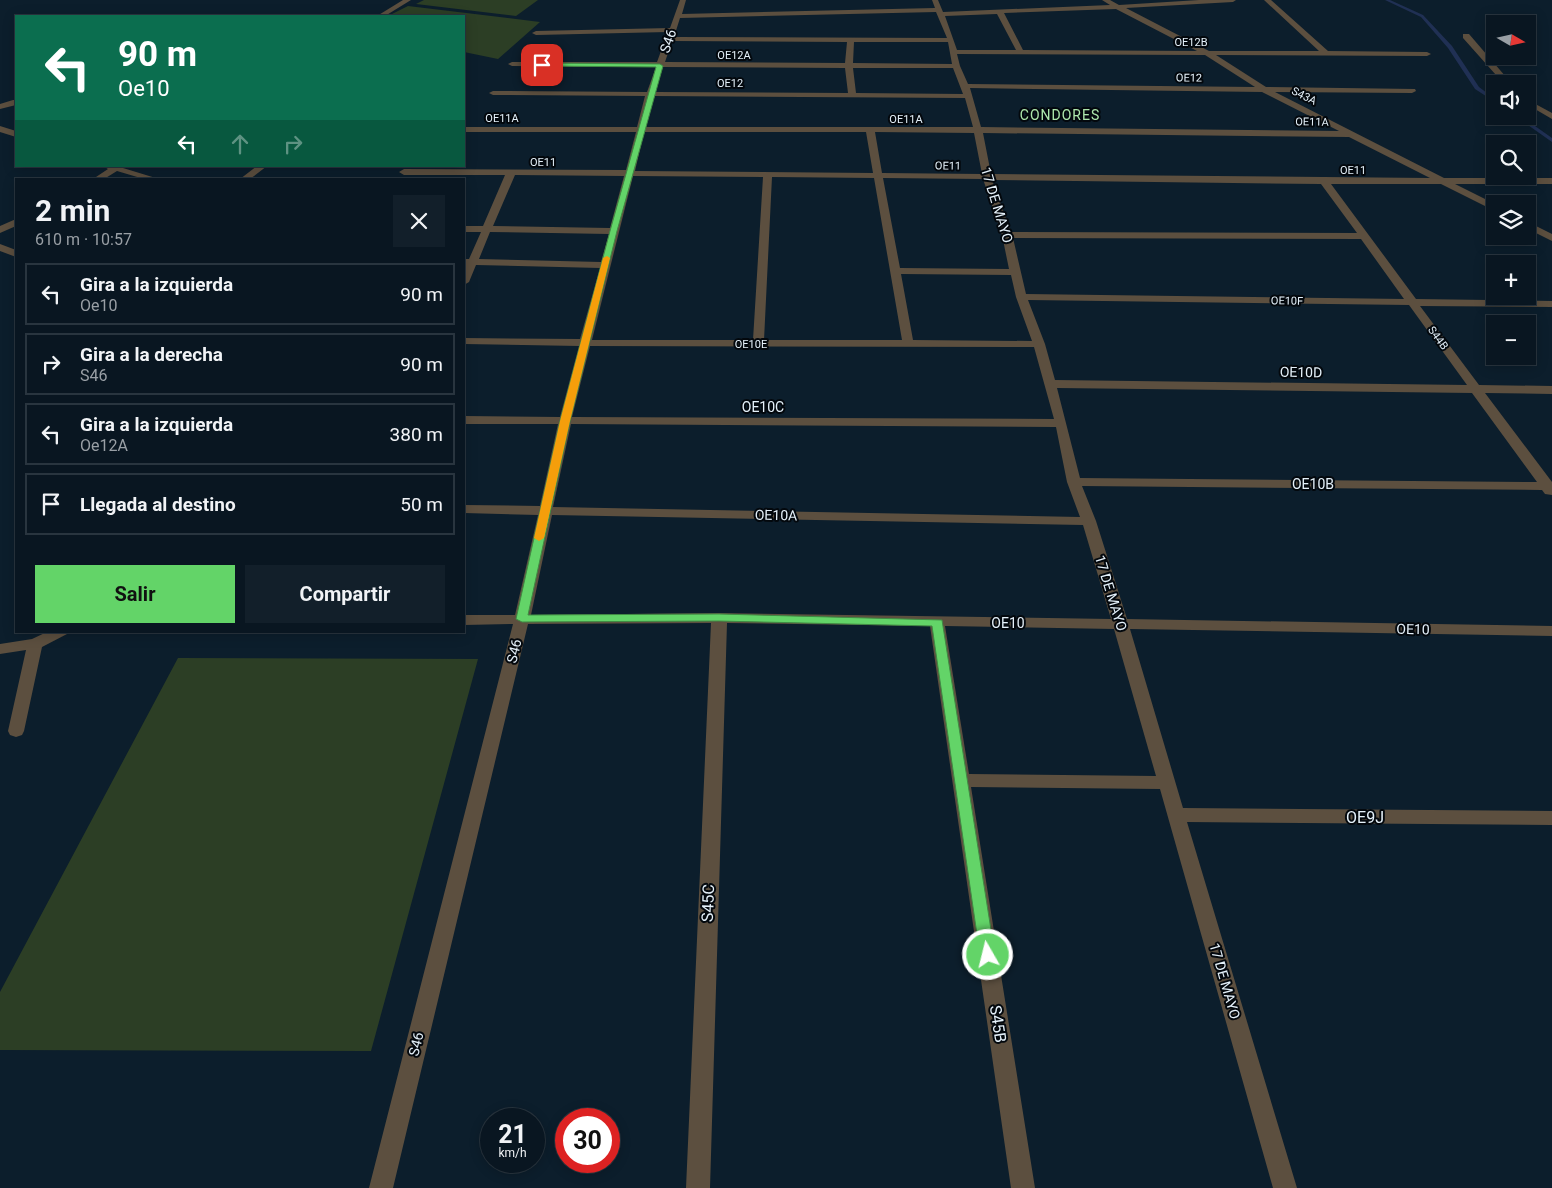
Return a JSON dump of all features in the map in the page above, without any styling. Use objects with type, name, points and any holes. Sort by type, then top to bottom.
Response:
[{"type":"street","points":[[382,15],[408,0]]},
{"type":"street","name":"S46","points":[[381,1188],[522,619],[565,421],[613,231],[642,131],[650,94],[683,0]]},
{"type":"street","name":"S43A","points":[[1105,0],[1207,53],[1265,90],[1486,203]]},
{"type":"street","points":[[677,16],[938,8],[1000,12],[1232,0]]},
{"type":"street","points":[[1267,0],[1325,53]]},
{"type":"street","name":"17 DE MAYO","points":[[938,8],[955,52],[956,66],[978,130],[987,178],[1007,235],[1021,297],[1039,344],[1061,423],[1074,482],[1089,521],[1120,623],[1285,1188]]},
{"type":"street","points":[[1000,12],[1021,53]]},
{"type":"street","points":[[536,33],[671,30]]},
{"type":"street","points":[[1466,36],[1500,75]]},
{"type":"street","points":[[668,39],[951,40]]},
{"type":"street","points":[[851,39],[849,66],[852,95]]},
{"type":"street","name":"OE12B","points":[[955,52],[1427,54]]},
{"type":"street","name":"OE12A","points":[[512,64],[956,66]]},
{"type":"street","name":"OE12","points":[[493,92],[852,95],[966,91],[1412,91]]},
{"type":"street","points":[[0,107],[15,102]]},
{"type":"street","points":[[1536,107],[1552,117]]},
{"type":"street","points":[[0,128],[15,134]]},
{"type":"street","name":"OE11A","points":[[465,129],[642,131],[978,130],[1349,134]]},
{"type":"street","points":[[870,130],[908,344]]},
{"type":"street","points":[[98,178],[114,167],[152,178]]},
{"type":"street","points":[[245,178],[262,167]]},
{"type":"street","name":"OE11","points":[[404,172],[768,174],[1324,181],[1552,181]]},
{"type":"street","points":[[465,277],[468,262],[511,173]]},
{"type":"street","points":[[758,344],[768,174]]},
{"type":"street","name":"S44B","points":[[1324,181],[1475,389],[1550,488]]},
{"type":"street","points":[[0,230],[15,222]]},
{"type":"street","points":[[465,229],[613,231]]},
{"type":"street","points":[[1536,229],[1552,238]]},
{"type":"street","points":[[1007,235],[1364,236]]},
{"type":"street","points":[[0,247],[15,254]]},
{"type":"street","points":[[468,262],[605,265]]},
{"type":"street","points":[[895,271],[1016,272]]},
{"type":"street","name":"OE10F","points":[[1021,297],[1552,304]]},
{"type":"street","name":"OE10E","points":[[465,341],[1039,344]]},
{"type":"street","name":"OE10D","points":[[1050,384],[1552,390]]},
{"type":"street","name":"OE10C","points":[[465,420],[1061,423]]},
{"type":"street","name":"OE10B","points":[[1074,482],[1550,488]]},
{"type":"street","name":"OE10A","points":[[465,510],[1089,521]]},
{"type":"street","name":"OE10","points":[[465,620],[719,618],[1552,631]]},
{"type":"street","name":"S45C","points":[[698,1188],[719,618]]},
{"type":"street","name":"S45B","points":[[938,622],[1023,1188]]},
{"type":"street","points":[[0,649],[35,644],[58,633]]},
{"type":"street","points":[[16,731],[35,644]]},
{"type":"street","points":[[961,780],[1167,783]]},
{"type":"street","name":"OE9J","points":[[1177,815],[1552,818]]},
{"type":"green space","points":[[424,0],[538,0],[516,16],[416,4]]},
{"type":"green space","points":[[408,6],[540,22],[498,59],[465,52],[465,15],[390,15]]},
{"type":"green space","points":[[178,658],[478,659],[371,1051],[0,1050],[0,992]]},
{"type":"waterway","points":[[1387,0],[1422,16],[1450,47],[1477,88],[1486,94]]},
{"type":"waterway","points":[[1530,125],[1552,140]]},
{"type":"slow traffic","points":[[539,538],[565,421],[607,258]]},
{"type":"district","name":"CONDORES","points":[[1060,115]]},
{"type":"route","points":[[542,65],[660,66],[650,94],[642,131],[613,231],[565,421],[522,619],[719,618],[938,622],[988,955]]}]
